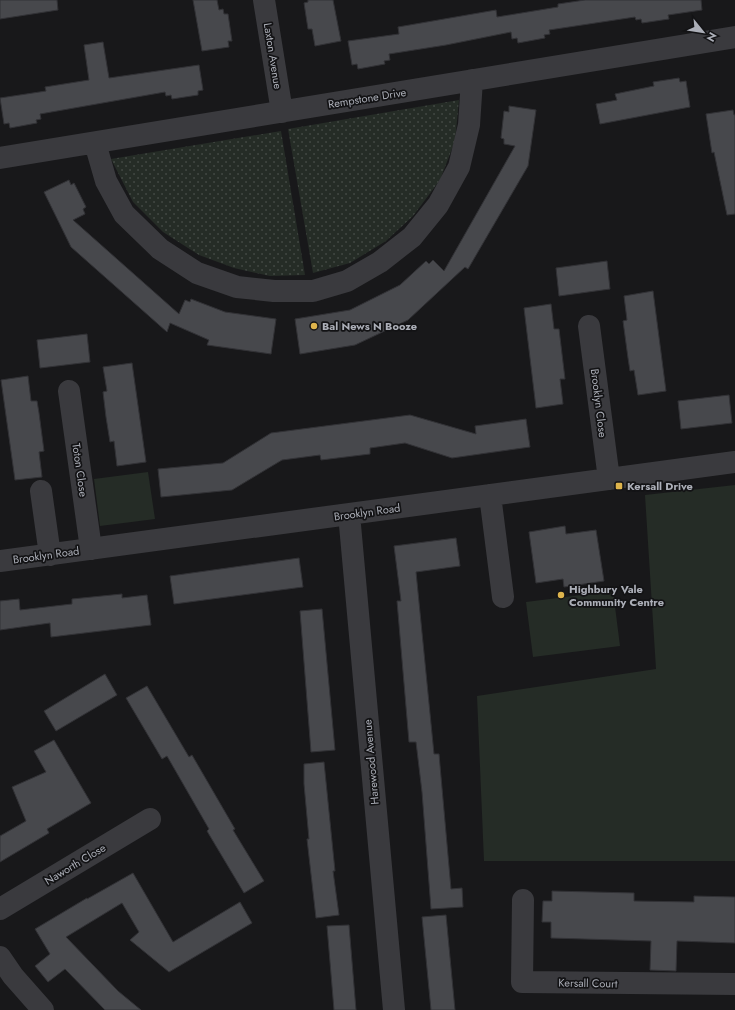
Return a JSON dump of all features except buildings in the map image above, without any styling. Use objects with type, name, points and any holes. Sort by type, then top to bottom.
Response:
[{"type":"street","name":"Laxton Avenue","points":[[264,0],[282,112]]},
{"type":"street","name":"Rempstone Drive","points":[[0,158],[735,37]]},
{"type":"street","points":[[96,143],[106,181],[124,214],[160,249],[197,273],[237,287],[274,291],[313,291],[347,281],[380,262],[412,237],[438,205],[459,167],[469,125],[472,80]]},
{"type":"street","name":"Brooklyn Close","points":[[589,326],[609,479]]},
{"type":"street","name":"Toton Close","points":[[69,391],[91,549]]},
{"type":"street","name":"Brooklyn Road","points":[[0,561],[735,462]]},
{"type":"street","points":[[41,490],[50,555]]},
{"type":"street","points":[[490,495],[503,597]]},
{"type":"street","name":"Harewood Avenue","points":[[349,514],[394,1010]]},
{"type":"street","name":"Naworth Close","points":[[0,909],[150,819]]},
{"type":"street","name":"Kersall Court","points":[[523,900],[522,982],[735,984]]},
{"type":"street","points":[[0,957],[13,976],[43,1010]]},
{"type":"shaded area","points":[[459,100],[455,141],[440,180],[413,216],[386,241],[350,263],[313,273],[288,129]]},
{"type":"shaded area","points":[[281,131],[305,275],[270,276],[234,268],[199,255],[163,232],[133,202],[111,159]]},
{"type":"shaded area","points":[[148,472],[155,519],[100,526],[94,479]]},
{"type":"shaded area","points":[[735,485],[735,861],[484,861],[477,696],[656,669],[645,495]]},
{"type":"shaded area","points":[[613,591],[620,646],[533,657],[526,602]]},
{"type":"place","name":"Bal News N Booze","points":[[314,326]]},
{"type":"place","name":"Kersall Drive","points":[[619,486]]},
{"type":"place","name":"Highbury Vale Community Centre","points":[[561,595]]}]
